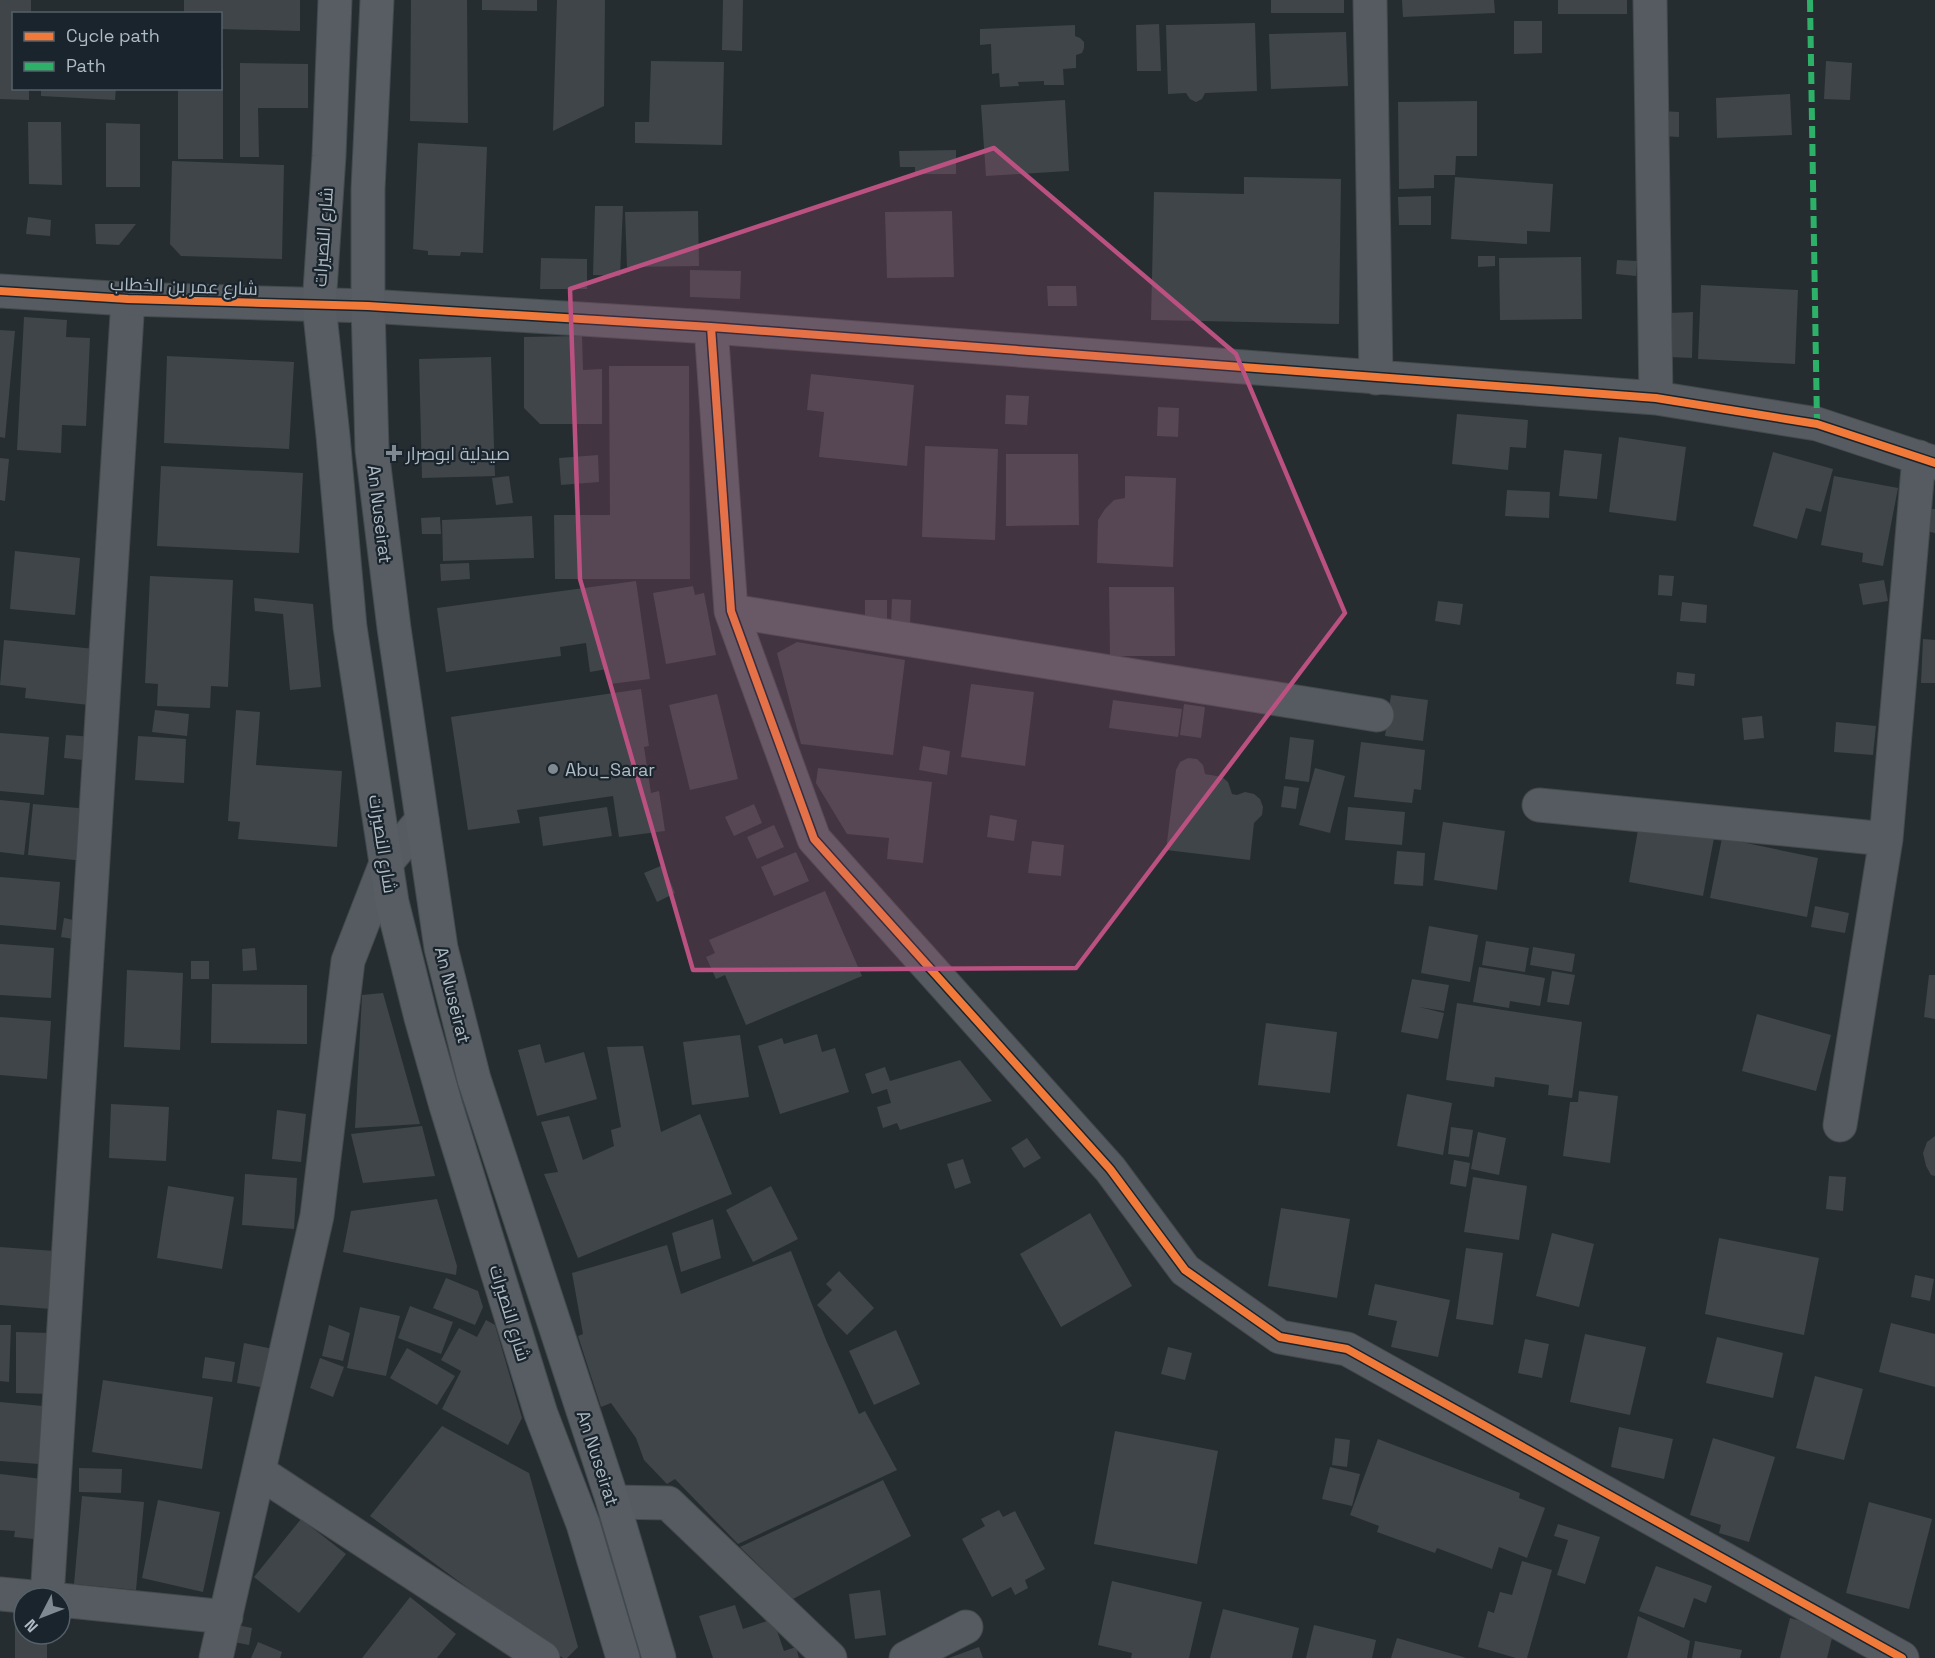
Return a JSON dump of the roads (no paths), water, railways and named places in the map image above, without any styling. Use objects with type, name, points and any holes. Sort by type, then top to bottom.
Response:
[{"type":"main road","name":"شارع النصيرات","points":[[335,0],[329,156],[319,305],[350,627],[392,902],[446,1106],[541,1414],[582,1524],[623,1658]]},
{"type":"main road","points":[[368,306],[368,189],[377,0]]},
{"type":"main road","name":"An Nuseirat","points":[[368,306],[372,450],[441,948],[474,1079],[516,1213],[613,1502],[659,1658]]},
{"type":"street","points":[[1370,0],[1376,378]]},
{"type":"street","points":[[1650,0],[1656,398]]},
{"type":"street","name":"شارع عمر بن الخطاب","points":[[0,291],[128,300],[368,306],[711,327],[1656,398],[1817,424],[1927,460]]},
{"type":"street","points":[[46,1586],[128,300]]},
{"type":"street","points":[[711,327],[731,611],[814,839],[1110,1169],[1185,1270],[1280,1337],[1347,1349],[1902,1658]]},
{"type":"street","points":[[1840,1125],[1886,839],[1927,460]]},
{"type":"street","points":[[731,611],[1377,715]]},
{"type":"street","points":[[1539,805],[1886,839]]},
{"type":"street","points":[[216,1658],[317,1216],[348,961],[386,863],[422,820]]},
{"type":"street","points":[[259,1472],[543,1658]]},
{"type":"street","points":[[613,1502],[668,1503],[830,1658]]},
{"type":"street","points":[[72,1601],[226,1617]]},
{"type":"street","points":[[906,1658],[966,1627]]},
{"type":"place","name":"صيدلية ابوصرار","points":[[394,453]]},
{"type":"place","name":"Abu_Sarar","points":[[553,769]]}]
